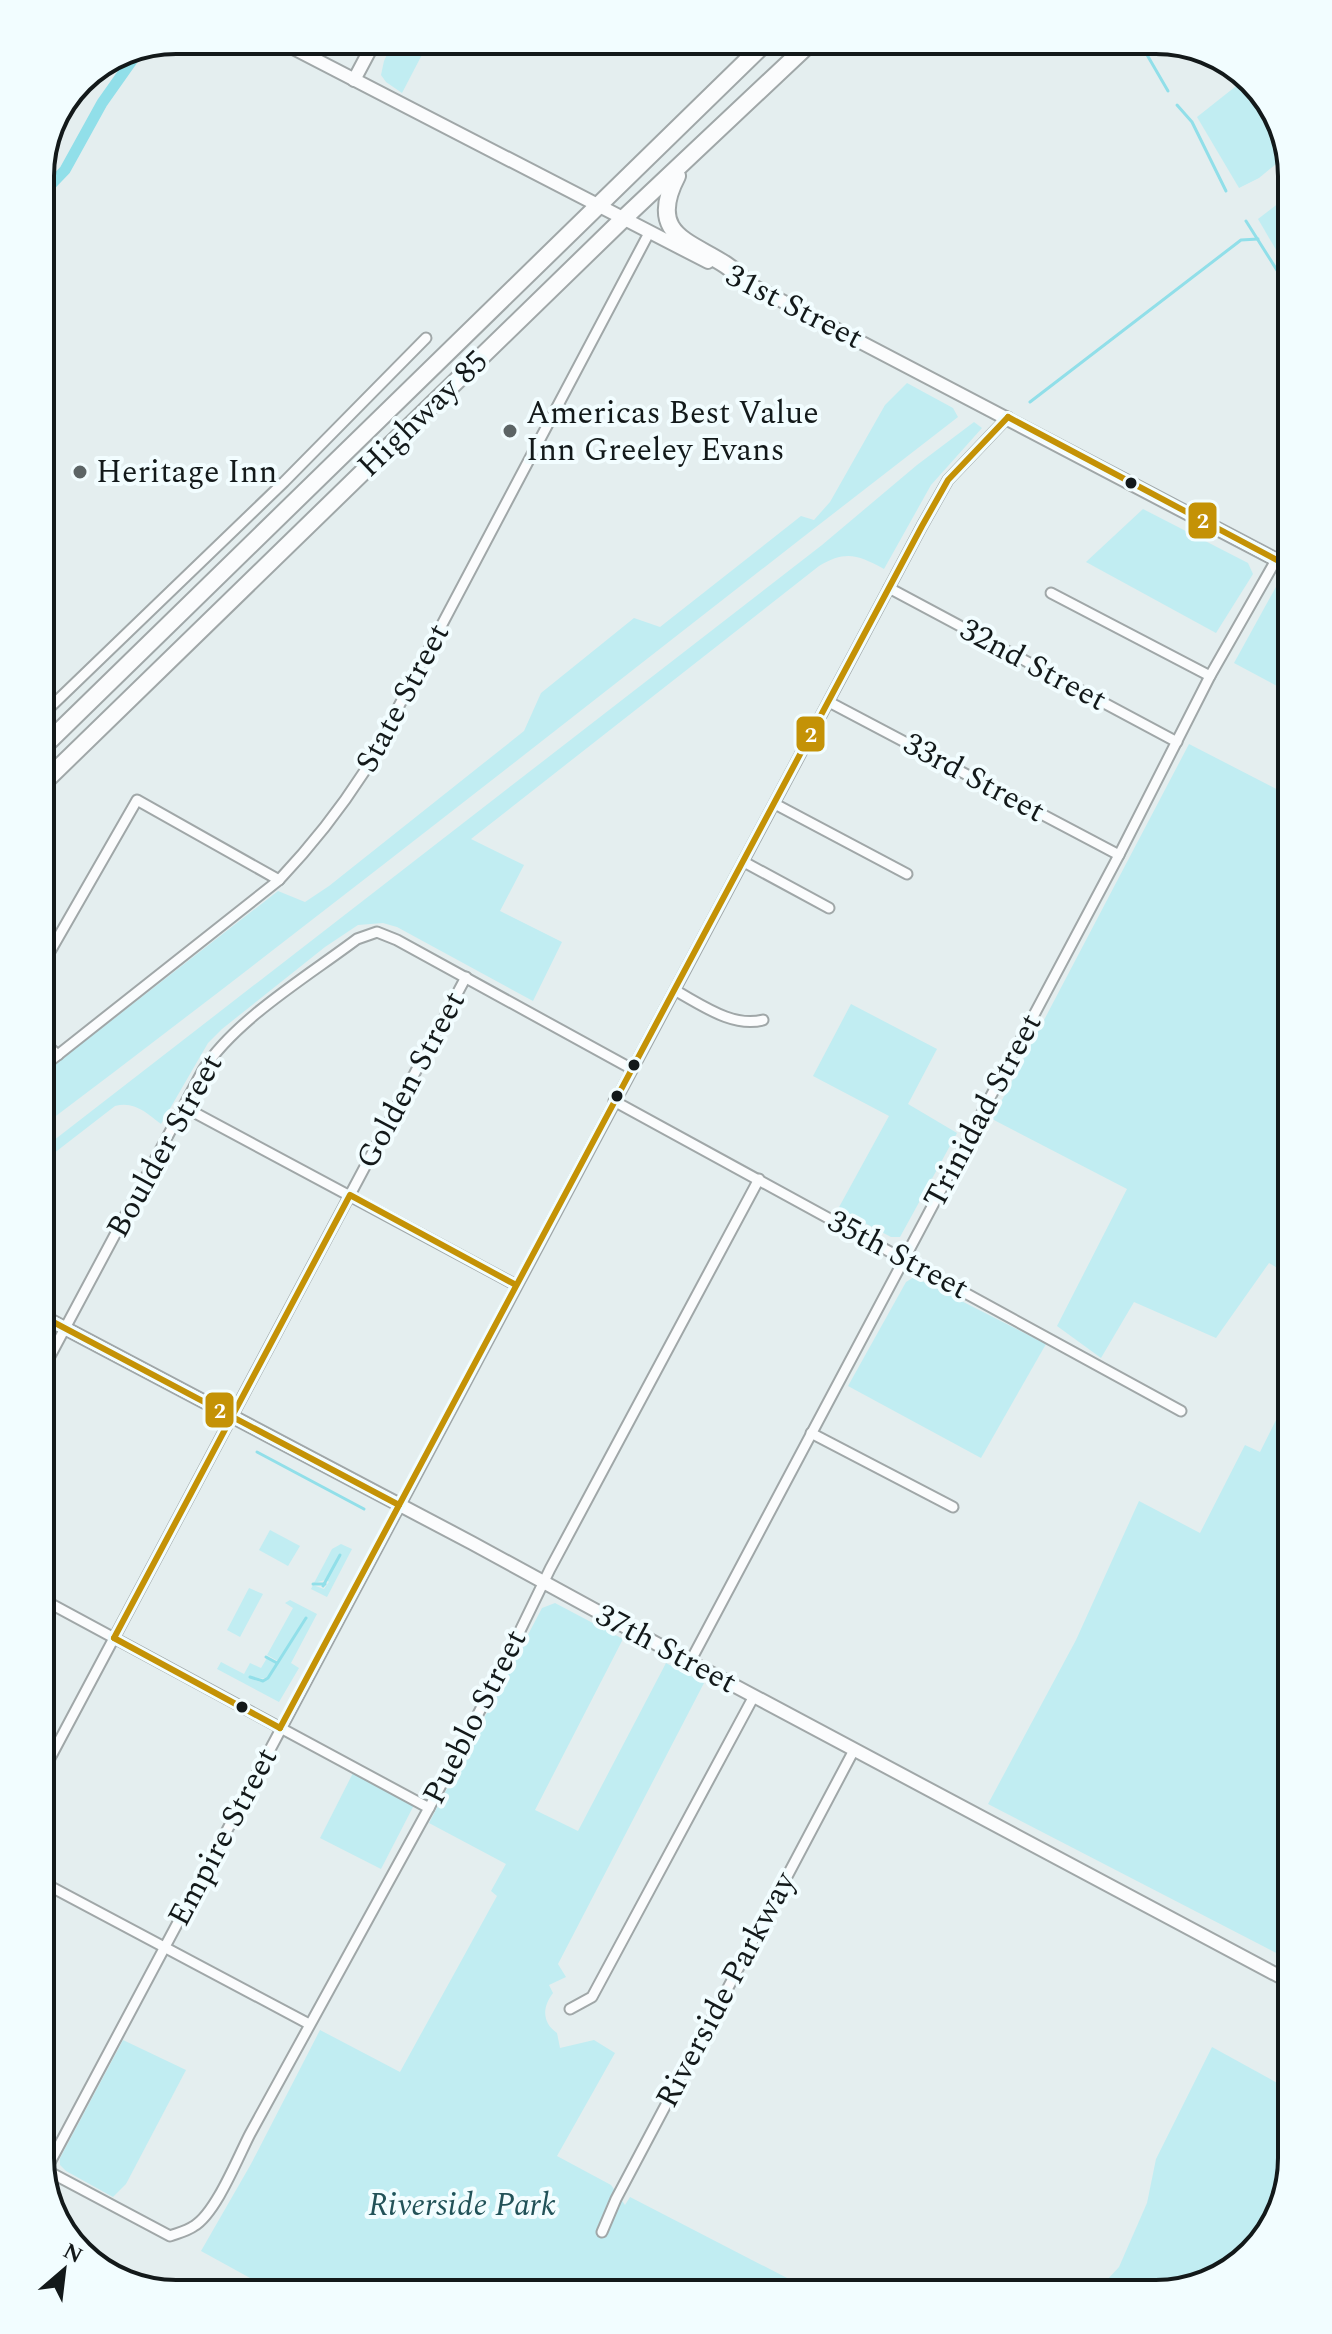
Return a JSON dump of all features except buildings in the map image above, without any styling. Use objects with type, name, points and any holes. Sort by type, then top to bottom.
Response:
[{"type":"highway","name":"Highway 85","points":[[54,736],[754,54]]},
{"type":"highway","name":"Highway 85","points":[[54,772],[622,220],[799,54]]},
{"type":"highway","points":[[682,166],[666,203],[669,223],[684,243],[733,268],[744,281]]},
{"type":"main road","name":"31st Street","points":[[305,54],[1008,417],[1276,560]]},
{"type":"main road","points":[[354,80],[368,54]]},
{"type":"main road","name":"37th Street","points":[[54,1322],[1278,1976]]},
{"type":"street","name":"State Street","points":[[54,1058],[279,880],[317,838],[364,772],[649,233]]},
{"type":"street","points":[[54,704],[284,482],[426,338]]},
{"type":"street","name":"Empire Street","points":[[54,2150],[948,480],[1008,417]]},
{"type":"street","name":"Trinidad Street","points":[[690,1662],[1119,855],[1210,676],[1276,560]]},
{"type":"street","name":"32nd Street","points":[[889,588],[1177,742]]},
{"type":"street","points":[[1051,593],[1210,676]]},
{"type":"street","name":"33rd Street","points":[[829,702],[1119,855]]},
{"type":"street","points":[[54,945],[137,800],[279,880]]},
{"type":"street","points":[[775,804],[907,874]]},
{"type":"street","points":[[744,862],[829,908]]},
{"type":"street","name":"Boulder Street","points":[[54,1349],[218,1046],[357,939],[377,932],[466,977]]},
{"type":"street","points":[[466,977],[632,1069]]},
{"type":"street","name":"Golden Street","points":[[54,1751],[466,977]]},
{"type":"street","points":[[676,991],[724,1016],[751,1023],[763,1020]]},
{"type":"street","points":[[54,1051],[58,1055]]},
{"type":"street","name":"35th Street","points":[[614,1101],[1181,1411]]},
{"type":"street","points":[[184,1107],[516,1285]]},
{"type":"street","name":"Pueblo Street","points":[[55,2175],[170,2236],[195,2226],[206,2215],[429,1808],[544,1582],[759,1179]]},
{"type":"street","points":[[811,1433],[953,1507]]},
{"type":"street","points":[[54,1606],[429,1808]]},
{"type":"street","points":[[570,2009],[592,1997],[754,1696]]},
{"type":"street","name":"Riverside Parkway","points":[[602,2232],[623,2184],[854,1750]]},
{"type":"street","points":[[54,1888],[309,2024]]},
{"type":"green space","points":[[387,54],[422,54],[402,93],[381,75]]},
{"type":"green space","points":[[1237,85],[1265,122],[1277,163],[1259,178],[1239,188],[1197,117]]},
{"type":"green space","points":[[1278,204],[1278,253],[1258,219]]},
{"type":"green space","points":[[907,383],[953,408],[958,417],[54,1117],[54,1066],[71,1052],[278,891],[305,902],[329,886],[524,731],[541,693],[634,618],[660,627],[801,516],[814,520],[830,502],[885,405]]},
{"type":"green space","points":[[974,422],[982,428],[931,485],[884,569],[852,556],[837,558],[819,566],[471,839],[524,865],[500,911],[562,942],[533,1001],[397,927],[383,923],[358,925],[325,947],[208,1043],[161,1124],[129,1105],[115,1106],[54,1153],[54,1140],[822,545],[917,465]]},
{"type":"green space","points":[[1143,509],[1248,563],[1253,574],[1216,633],[1086,562]]},
{"type":"green space","points":[[1277,585],[1278,586],[1278,687],[1234,663]]},
{"type":"green space","points":[[1189,744],[1278,790],[1278,1268],[1269,1263],[1216,1338],[1134,1302],[1101,1358],[1057,1326],[1127,1189],[992,1119]]},
{"type":"green space","points":[[851,1004],[937,1049],[908,1104],[957,1133],[900,1237],[891,1237],[838,1209],[889,1116],[813,1076]]},
{"type":"green space","points":[[914,1277],[1046,1344],[981,1458],[848,1386],[906,1282]]},
{"type":"green space","points":[[1278,1416],[1278,1954],[988,1804],[1076,1640],[1139,1501],[1200,1533],[1245,1445],[1260,1452]]},
{"type":"green space","points":[[270,1530],[300,1546],[288,1566],[259,1550]]},
{"type":"green space","points":[[341,1544],[352,1549],[327,1597],[311,1589],[313,1585],[324,1589],[329,1582],[327,1580],[341,1553],[325,1580],[314,1583],[332,1549]]},
{"type":"green space","points":[[249,1588],[263,1594],[240,1637],[227,1630]]},
{"type":"green space","points":[[290,1600],[317,1614],[291,1663],[299,1668],[279,1702],[217,1669],[221,1662],[244,1674],[250,1663],[261,1668],[267,1658],[277,1663],[268,1676],[249,1677],[260,1682],[269,1678],[307,1619],[278,1661],[267,1655],[293,1608],[285,1603]]},
{"type":"green space","name":"Riverside Park","points":[[555,1603],[623,1639],[535,1810],[578,1831],[666,1663],[704,1683],[558,1964],[566,1977],[549,1985],[553,1993],[547,2004],[546,2020],[557,2033],[560,2048],[594,2040],[615,2053],[557,2156],[611,2185],[625,2205],[630,2197],[791,2280],[254,2280],[201,2251],[251,2164],[320,2030],[400,2072],[497,1896],[491,1891],[506,1864],[429,1823],[542,1608]]},
{"type":"green space","points":[[353,1773],[414,1805],[381,1869],[320,1838]]},
{"type":"green space","points":[[123,2040],[186,2070],[126,2184],[113,2197],[66,2171],[60,2165],[60,2158]]},
{"type":"green space","points":[[1212,2047],[1278,2083],[1277,2174],[1269,2204],[1253,2232],[1224,2259],[1195,2274],[1156,2280],[1107,2280],[1119,2267],[1147,2203],[1156,2159]]},
{"type":"waterway","points":[[1147,54],[1168,91]]},
{"type":"waterway","points":[[54,181],[65,170],[102,103],[130,63]]},
{"type":"waterway","points":[[1177,105],[1192,122],[1226,191]]},
{"type":"waterway","points":[[1246,221],[1278,272]]},
{"type":"waterway","points":[[1030,402],[1241,240],[1258,239]]},
{"type":"waterway","points":[[257,1452],[364,1509]]},
{"type":"waterway","points":[[323,1586],[340,1555]]},
{"type":"waterway","points":[[313,1584],[325,1584]]},
{"type":"waterway","points":[[250,1677],[263,1681],[268,1678],[306,1618]]},
{"type":"waterway","points":[[266,1657],[277,1663]]},
{"type":"transit line","name":"2","points":[[1008,417],[1278,561]]},
{"type":"transit line","name":"2","points":[[280,1728],[922,526],[948,480],[1008,417]]},
{"type":"transit line","name":"2","points":[[114,1638],[350,1195],[516,1285]]},
{"type":"transit line","name":"2","points":[[54,1322],[399,1505]]},
{"type":"transit line","name":"2","points":[[114,1638],[280,1728]]},
{"type":"place","name":"Americas Best Value Inn Greeley Evans","points":[[510,431]]},
{"type":"place","name":"Heritage Inn","points":[[80,472]]}]
